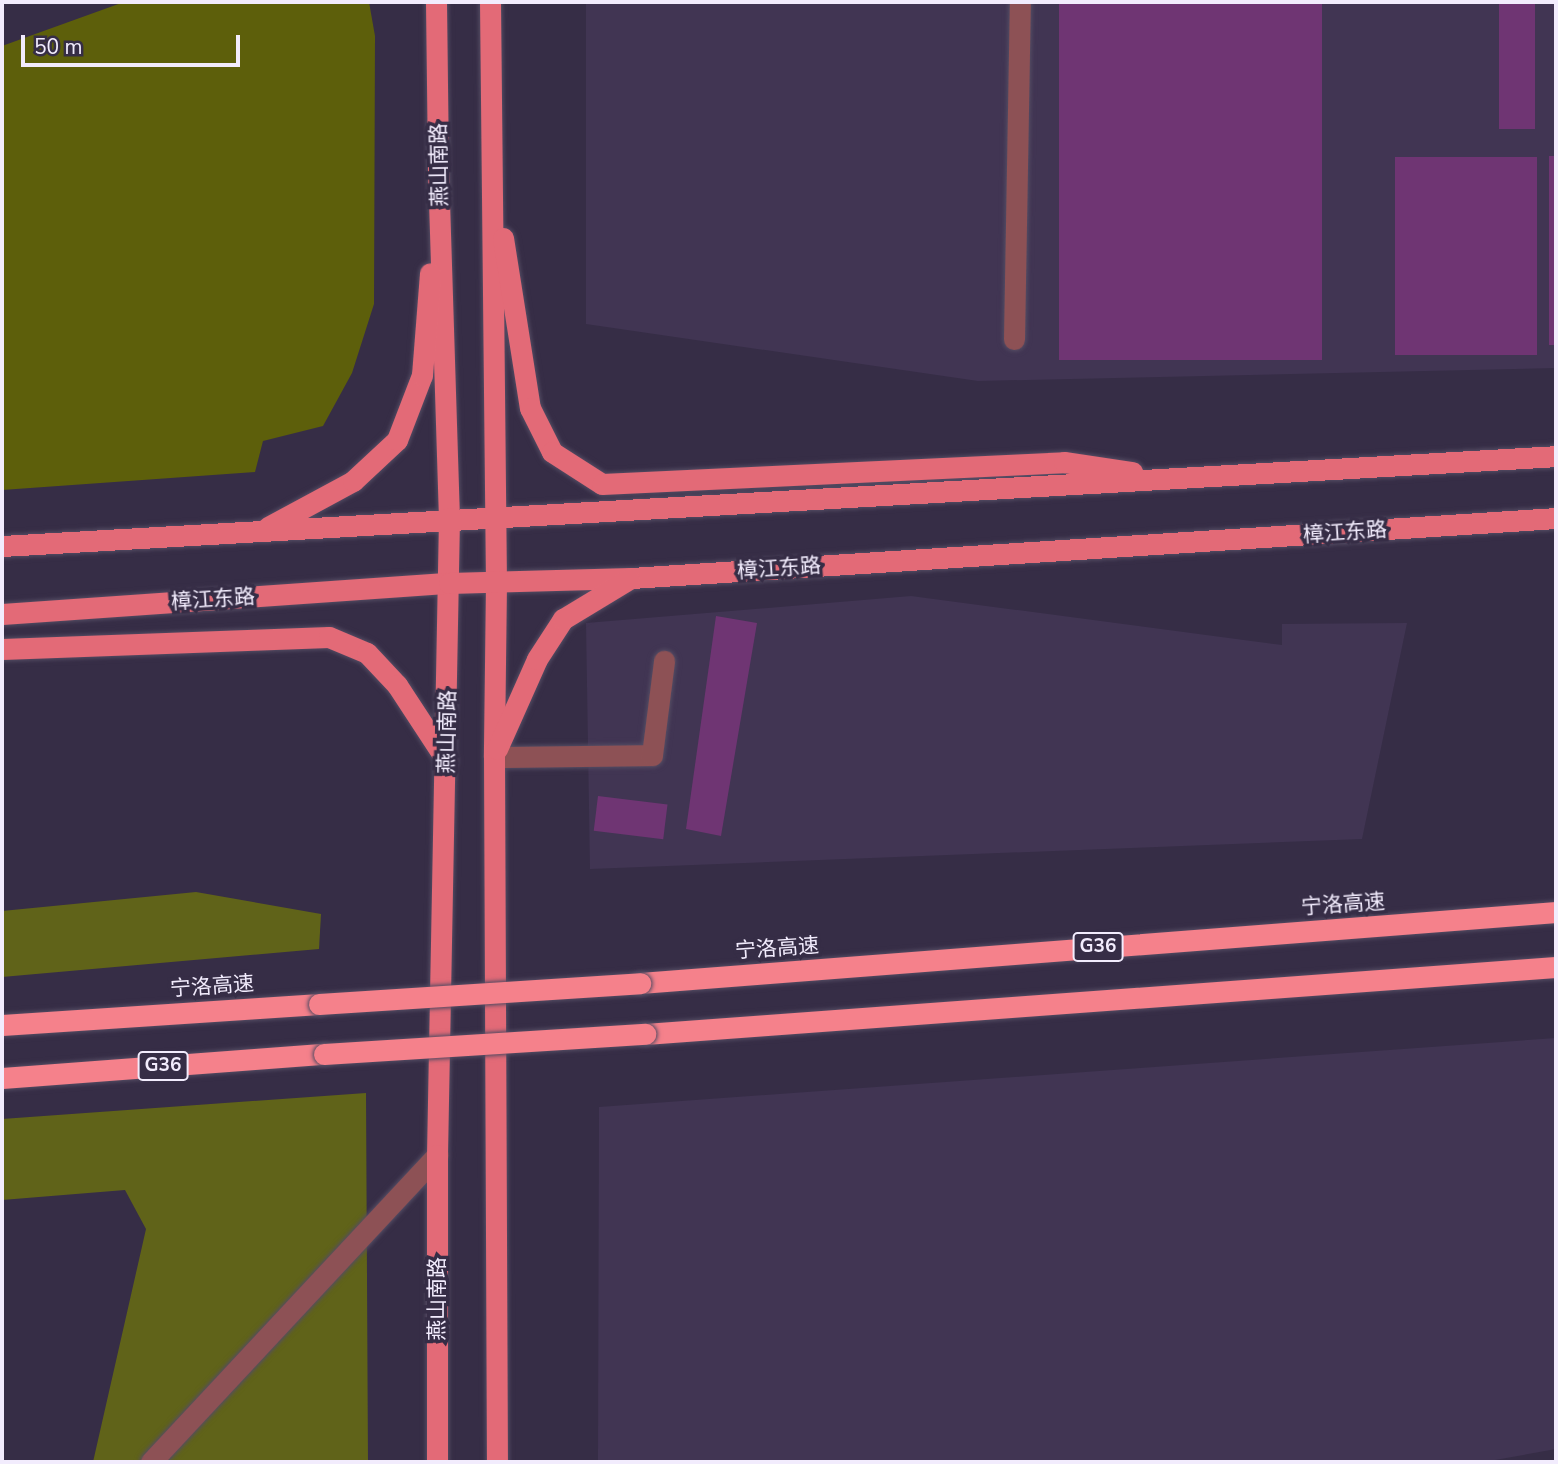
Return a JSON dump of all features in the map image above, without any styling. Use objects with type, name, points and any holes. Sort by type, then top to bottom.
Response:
[{"type":"highway","name":"宁洛高速","points":[[2,1025],[640,983],[1556,912]]},
{"type":"highway","name":"G36","points":[[2,1078],[1556,967]]},
{"type":"main road","name":"燕山南路","points":[[436,2],[438,169],[449,518],[447,760],[437,1155],[437,1462]]},
{"type":"main road","points":[[490,2],[496,582],[494,757],[497,1462]]},
{"type":"main road","points":[[263,530],[353,481],[397,440],[422,375],[438,169]]},
{"type":"main road","points":[[492,171],[530,408],[552,452],[602,484],[1064,462],[1175,479]]},
{"type":"main road","points":[[2,546],[449,518],[1556,456]]},
{"type":"main road","name":"樟江东路","points":[[2,614],[449,583],[631,578],[1556,518]]},
{"type":"main road","points":[[494,757],[537,659],[563,619],[631,578]]},
{"type":"main road","points":[[2,649],[330,637],[367,653],[397,685],[447,760]]},
{"type":"street","points":[[1014,339],[1020,2]]},
{"type":"street","points":[[494,757],[652,755],[664,661]]},
{"type":"street","points":[[151,1462],[437,1155]]},
{"type":"shaded area","points":[[124,2],[369,2],[375,36],[374,304],[352,373],[323,426],[263,441],[255,472],[2,490],[2,46]]},
{"type":"shaded area","points":[[586,2],[1556,2],[1556,368],[978,381],[586,324]]},
{"type":"shaded area","points":[[911,596],[1282,645],[1282,624],[1407,623],[1362,839],[590,869],[586,623]]},
{"type":"shaded area","points":[[196,892],[321,914],[319,949],[2,977],[2,911]]},
{"type":"shaded area","points":[[1556,1038],[1556,1449],[1484,1462],[598,1462],[599,1107]]},
{"type":"shaded area","points":[[366,1093],[368,1462],[93,1462],[146,1229],[125,1190],[2,1200],[2,1119]]},
{"type":"building","points":[[1059,2],[1322,2],[1322,360],[1059,360]]},
{"type":"building","points":[[1499,2],[1535,2],[1535,129],[1499,129]]},
{"type":"building","points":[[1549,156],[1556,156],[1556,345],[1549,345]]},
{"type":"building","points":[[1395,157],[1537,157],[1537,355],[1395,355]]},
{"type":"building","points":[[716,616],[757,623],[721,836],[686,829]]},
{"type":"building","points":[[598,796],[667,805],[663,839],[594,831]]}]
